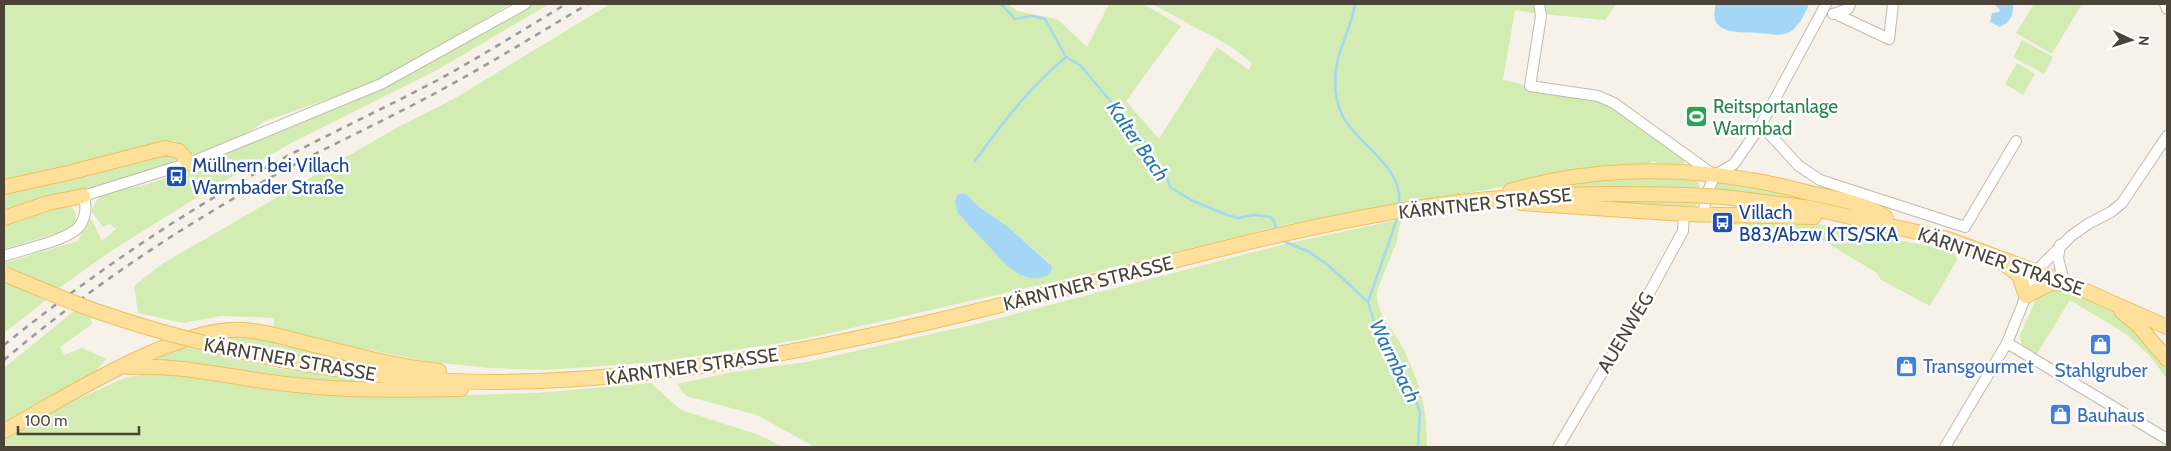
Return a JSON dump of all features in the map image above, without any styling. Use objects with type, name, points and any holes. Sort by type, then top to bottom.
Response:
[{"type":"main road","points":[[4,187],[165,148],[179,151],[189,163]]},
{"type":"main road","points":[[1481,200],[1524,187],[1594,175],[1684,172],[1751,179],[1825,196],[1884,216],[1894,225]]},
{"type":"main road","name":"KÄRNTNER STRASSE","points":[[4,274],[84,307],[197,342],[333,370],[396,377],[490,382],[598,378],[737,362],[801,350],[996,306],[1248,242],[1381,214],[1481,200],[1567,194],[1687,195],[1724,197],[1811,208],[1894,225],[1948,239],[2036,270],[2167,327]]},
{"type":"main road","points":[[4,218],[48,203],[83,196]]},
{"type":"main road","points":[[1481,200],[1684,214],[1805,216],[1833,221],[1854,217]]},
{"type":"main road","points":[[1998,257],[2003,264],[2013,269],[2019,275],[2026,296],[2051,283],[2067,283]]},
{"type":"main road","points":[[2111,301],[2137,324],[2167,359]]},
{"type":"main road","points":[[4,432],[123,367],[180,342],[217,332],[242,330],[382,361],[459,374],[473,381]]},
{"type":"main road","points":[[123,367],[157,365],[297,385],[364,388],[464,389],[490,382]]},
{"type":"street","points":[[4,256],[60,238],[78,228],[86,212],[86,202],[83,196],[189,163],[381,84],[525,4]]},
{"type":"street","points":[[1539,4],[1540,16],[1530,86],[1598,96],[1614,102],[1715,175]]},
{"type":"street","points":[[1703,214],[1707,193],[1715,175],[1734,164],[1761,125],[1826,4]]},
{"type":"street","points":[[1819,17],[1836,14],[1848,9],[1850,4]]},
{"type":"street","points":[[1836,14],[1889,40],[1892,4]]},
{"type":"street","points":[[2165,4],[2167,9]]},
{"type":"street","points":[[1761,125],[1799,166],[1820,180],[1965,227],[2016,141]]},
{"type":"street","points":[[1945,447],[2007,343],[2036,270],[2060,245],[2088,224],[2111,212],[2122,203],[2167,136]]},
{"type":"street","name":"AUENWEG","points":[[1558,447],[1647,297],[1683,231],[1684,214]]},
{"type":"street","points":[[2060,245],[2058,258],[2067,283]]},
{"type":"street","points":[[2007,343],[2167,439]]},
{"type":"green space","points":[[4,4],[511,4],[379,81],[263,122],[245,135],[202,153],[189,154],[175,141],[171,141],[66,169],[4,180]]},
{"type":"green space","points":[[532,4],[549,4],[437,70],[295,141],[207,191],[111,251],[58,289],[4,265],[4,263],[78,241],[89,219],[92,220],[102,241],[116,229],[110,224],[103,227],[91,211],[97,200],[105,193],[148,184],[183,172],[277,128],[412,72]]},
{"type":"green space","points":[[610,4],[1008,4],[1017,11],[1057,19],[1087,47],[1109,4],[1143,4],[1181,26],[1126,101],[1159,139],[1217,47],[1249,70],[1252,63],[1230,46],[1152,4],[1536,4],[1538,14],[1515,10],[1503,80],[1518,83],[1539,93],[1590,99],[1612,107],[1687,157],[1682,167],[1666,167],[1653,161],[1648,164],[1647,169],[1581,171],[1486,190],[1383,206],[1284,225],[1066,279],[804,339],[659,362],[546,370],[490,368],[430,362],[275,331],[192,332],[208,325],[219,323],[274,326],[274,318],[221,316],[183,323],[138,313],[134,286],[162,264],[391,131],[457,97]],"holes":[[[965,194],[978,206],[1008,227],[1050,263],[1038,277],[1023,277],[958,213]]]},
{"type":"green space","points":[[1542,4],[1616,4],[1605,20],[1543,14]]},
{"type":"green space","points":[[2034,4],[2082,4],[2052,54],[2016,33]]},
{"type":"green space","points":[[2022,40],[2053,57],[2044,74],[2013,57]]},
{"type":"green space","points":[[2017,63],[2035,74],[2023,95],[2005,84]]},
{"type":"green space","points":[[167,152],[175,156],[175,160],[170,165],[123,180],[17,207],[4,214],[4,190]]},
{"type":"green space","points":[[1593,178],[1694,178],[1700,188],[1612,187],[1546,189]]},
{"type":"green space","points":[[1721,179],[1833,204],[1832,206],[1713,190],[1715,183]]},
{"type":"green space","points":[[1689,200],[1698,203],[1693,209],[1563,201]]},
{"type":"green space","points":[[64,205],[73,208],[76,216],[75,223],[67,230],[4,249],[4,224]]},
{"type":"green space","points":[[1402,219],[1397,241],[1377,291],[1377,299],[1382,315],[1404,350],[1415,375],[1422,397],[1426,420],[1427,447],[815,447],[757,415],[686,396],[677,384],[733,372],[807,362],[980,323],[1285,244]]},
{"type":"green space","points":[[1794,219],[1933,247],[1955,253],[1957,260],[1930,306],[1881,280],[1877,273],[1810,233],[1692,220]]},
{"type":"green space","points":[[4,281],[46,300],[4,333]]},
{"type":"green space","points":[[2060,287],[2097,300],[2116,312],[2167,365],[2167,379],[2149,355],[2126,334],[2070,300],[2035,357],[2022,347],[2020,335],[2038,295]]},
{"type":"green space","points":[[74,311],[90,317],[92,324],[60,347],[64,355],[82,348],[106,359],[92,375],[4,424],[4,368]]},
{"type":"green space","points":[[246,334],[394,370],[304,358],[210,338]]},
{"type":"green space","points":[[180,346],[275,368],[405,385],[298,382],[156,361],[155,356]]},
{"type":"green space","points":[[164,372],[284,392],[348,395],[434,396],[537,393],[651,383],[681,410],[759,435],[784,447],[4,447],[4,435],[55,409],[127,377]]},
{"type":"water","points":[[1716,4],[1809,4],[1797,26],[1785,34],[1778,35],[1733,32],[1720,27],[1714,14]]},
{"type":"water","points":[[1994,4],[2013,4],[2011,18],[2000,27],[1990,22],[1992,13],[1999,12],[2000,10]]},
{"type":"water","points":[[958,194],[966,194],[978,206],[1008,227],[1052,266],[1050,274],[1040,278],[1030,278],[1013,270],[1006,264],[958,213],[955,201]]},
{"type":"waterway","name":"Kalter Bach","points":[[1001,4],[1015,19],[1032,16],[1045,19],[1066,57],[1080,65],[1141,137],[1154,162],[1165,171],[1170,187],[1191,200],[1227,215],[1238,218],[1254,215],[1271,217],[1275,223],[1276,231]]},
{"type":"waterway","name":"Warmbach","points":[[1355,4],[1338,60],[1335,85],[1337,100],[1342,115],[1351,128],[1393,175],[1398,189],[1399,205]]},
{"type":"waterway","points":[[975,161],[1017,106],[1066,57]]},
{"type":"waterway","name":"Warmbach","points":[[1398,216],[1368,302],[1375,325],[1389,340],[1414,394],[1420,412],[1418,447]]},
{"type":"waterway","name":"Kalter Bach","points":[[1281,240],[1309,252],[1328,265],[1368,302]]},
{"type":"railway","points":[[4,345],[122,257],[215,197],[294,153],[436,81],[566,4]]},
{"type":"railway","points":[[4,360],[70,307],[140,257],[212,211],[286,169],[460,80],[588,4]]},
{"type":"place","name":"Reitsportanlage Warmbad","points":[[1697,117]]},
{"type":"place","name":"Müllnern bei Villach Warmbader Straße","points":[[176,176]]},
{"type":"place","name":"Villach B83/Abzw KTS/SKA","points":[[1723,223]]},
{"type":"place","name":"Stahlgruber","points":[[2101,344]]},
{"type":"place","name":"Transgourmet","points":[[1907,366]]},
{"type":"place","name":"Bauhaus","points":[[2061,415]]}]
